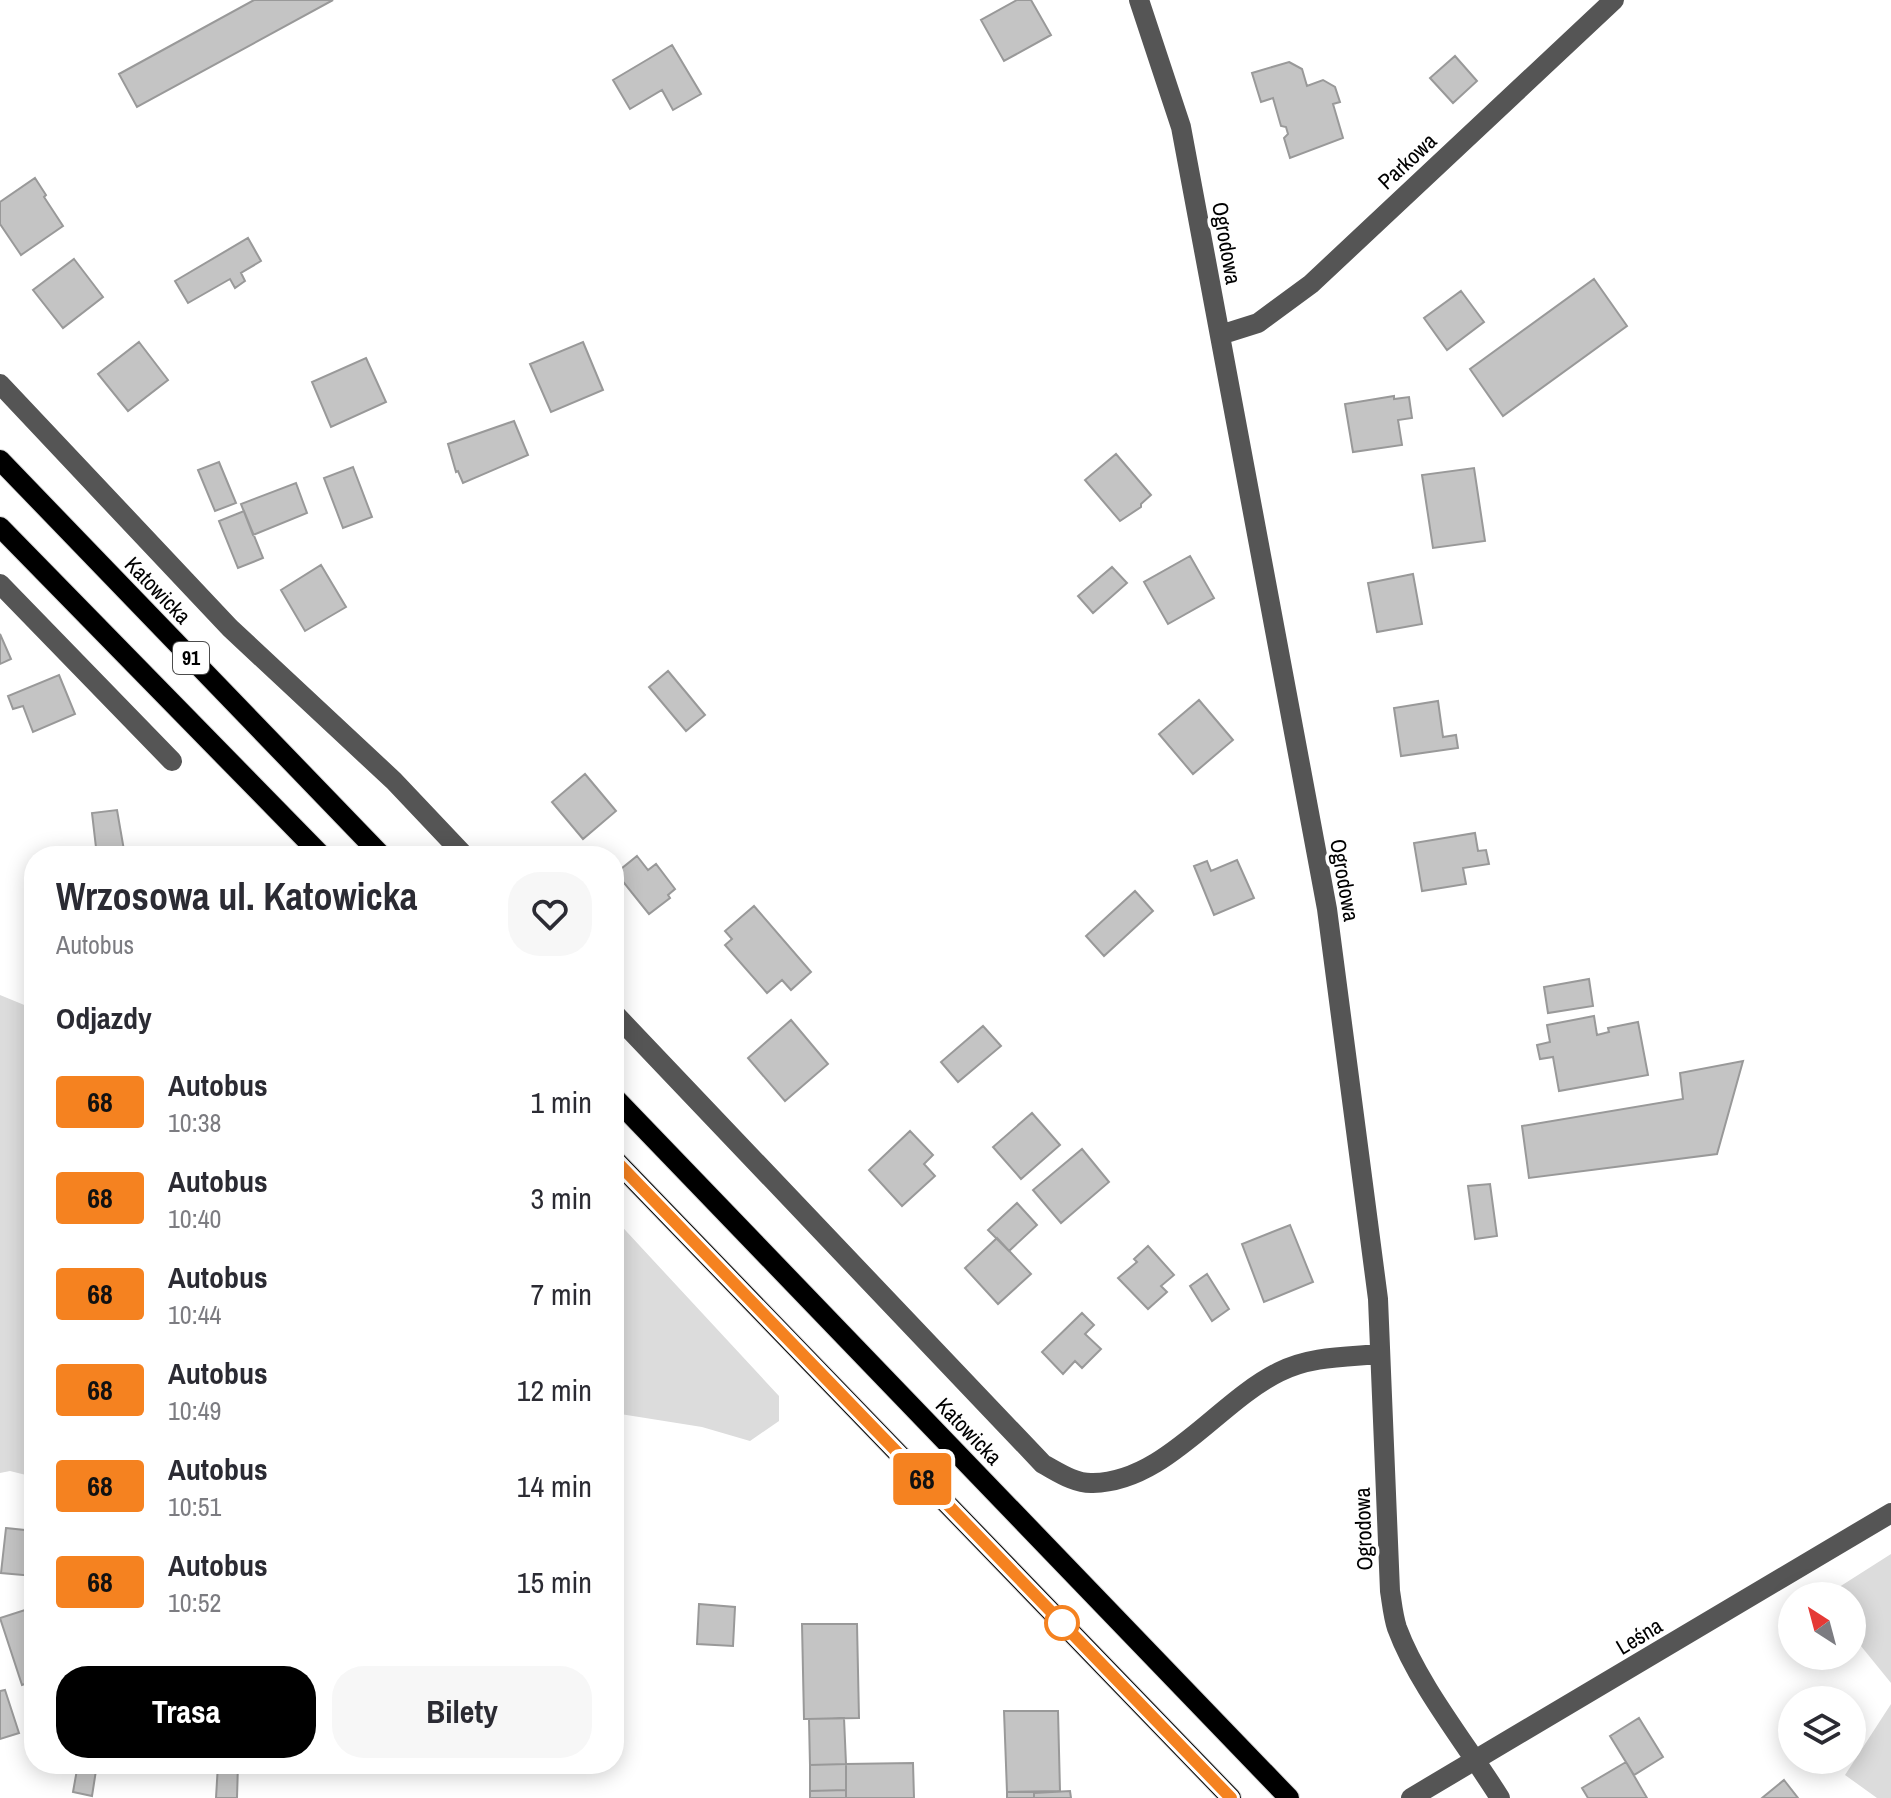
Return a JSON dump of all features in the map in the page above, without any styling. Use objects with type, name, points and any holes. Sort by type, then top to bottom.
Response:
[{"type":"main road","name":"Katowicka","points":[[0,460],[372,846]]},
{"type":"main road","name":"91","points":[[0,527],[312,846]]},
{"type":"main road","name":"Katowicka","points":[[624,1107],[1291,1796]]},
{"type":"main road","points":[[624,1169],[1231,1798]]},
{"type":"street","name":"Ogrodowa","points":[[1139,0],[1181,127],[1327,909],[1378,1299],[1390,1591],[1395,1624],[1425,1682],[1500,1798]]},
{"type":"street","name":"Parkowa","points":[[1220,335],[1258,323],[1311,284],[1614,0]]},
{"type":"street","points":[[0,384],[230,628],[394,781],[456,846]]},
{"type":"street","points":[[0,584],[172,761]]},
{"type":"street","points":[[624,1024],[1043,1464],[1068,1477],[1092,1484],[1123,1478],[1152,1466],[1250,1388],[1281,1370],[1318,1359],[1380,1354]]},
{"type":"street","name":"Leśna","points":[[1411,1798],[1891,1513]]},
{"type":"shaded area","points":[[0,995],[24,1005],[24,1474],[10,1471],[0,1473]]},
{"type":"shaded area","points":[[624,1229],[779,1396],[779,1421],[750,1441],[702,1427],[624,1415]]},
{"type":"shaded area","points":[[1891,1554],[1891,1683],[1866,1652],[1866,1582],[1847,1582]]},
{"type":"shaded area","points":[[1891,1704],[1891,1798],[1877,1798],[1845,1775],[1866,1774],[1866,1743]]},
{"type":"building","points":[[254,0],[333,0],[137,107],[119,74]]},
{"type":"building","points":[[1017,0],[1031,0],[1051,35],[1004,61],[981,20]]},
{"type":"building","points":[[672,45],[701,94],[673,110],[662,90],[630,109],[613,80]]},
{"type":"building","points":[[1455,56],[1477,81],[1453,103],[1430,78]]},
{"type":"building","points":[[1289,62],[1302,69],[1307,86],[1323,80],[1335,87],[1340,102],[1333,104],[1343,138],[1290,158],[1284,138],[1288,134],[1286,127],[1281,126],[1273,98],[1261,102],[1252,73]]},
{"type":"building","points":[[35,178],[63,226],[21,255],[0,224],[0,202]]},
{"type":"building","points":[[248,238],[261,261],[241,273],[245,281],[235,288],[230,279],[188,303],[175,281]]},
{"type":"building","points":[[74,259],[103,297],[63,328],[33,290]]},
{"type":"building","points":[[1594,279],[1627,326],[1503,416],[1470,369]]},
{"type":"building","points":[[1461,291],[1484,322],[1447,350],[1424,318]]},
{"type":"building","points":[[139,342],[168,380],[128,411],[98,374]]},
{"type":"building","points":[[583,342],[603,390],[551,412],[530,364]]},
{"type":"building","points":[[366,358],[386,402],[331,427],[312,382]]},
{"type":"building","points":[[1394,396],[1394,399],[1409,397],[1412,418],[1398,420],[1402,445],[1353,452],[1345,404]]},
{"type":"building","points":[[514,421],[528,455],[463,483],[456,472],[448,444]]},
{"type":"building","points":[[1116,454],[1151,495],[1141,507],[1120,521],[1085,480]]},
{"type":"building","points":[[219,462],[236,503],[215,511],[198,470]]},
{"type":"building","points":[[353,467],[372,517],[343,528],[324,478]]},
{"type":"building","points":[[1474,468],[1485,541],[1433,548],[1422,475]]},
{"type":"building","points":[[296,483],[307,513],[253,535],[241,504]]},
{"type":"building","points":[[244,511],[263,558],[238,568],[219,521]]},
{"type":"building","points":[[1190,556],[1214,598],[1168,624],[1144,582]]},
{"type":"building","points":[[321,565],[346,607],[305,631],[281,590]]},
{"type":"building","points":[[1112,567],[1127,583],[1093,613],[1078,596]]},
{"type":"building","points":[[1413,574],[1422,624],[1377,632],[1368,583]]},
{"type":"building","points":[[0,634],[11,659],[0,664]]},
{"type":"building","points":[[668,671],[705,715],[686,731],[649,687]]},
{"type":"building","points":[[59,675],[75,714],[33,732],[23,706],[13,709],[8,696]]},
{"type":"building","points":[[1199,700],[1233,740],[1193,774],[1159,734]]},
{"type":"building","points":[[1438,701],[1443,737],[1456,735],[1458,748],[1401,756],[1394,708]]},
{"type":"building","points":[[585,774],[616,811],[583,839],[552,802]]},
{"type":"building","points":[[117,810],[123,846],[96,846],[92,813]]},
{"type":"building","points":[[1475,833],[1478,851],[1486,850],[1489,864],[1463,868],[1466,884],[1422,891],[1414,843]]},
{"type":"building","points":[[637,856],[648,870],[656,864],[675,889],[668,895],[670,898],[649,914],[624,883],[624,867]]},
{"type":"building","points":[[1237,860],[1254,898],[1214,915],[1194,866],[1207,861],[1211,871]]},
{"type":"building","points":[[1135,891],[1153,911],[1104,956],[1086,936]]},
{"type":"building","points":[[754,906],[811,972],[791,990],[782,980],[767,993],[725,945],[732,939],[725,931]]},
{"type":"building","points":[[1589,979],[1593,1006],[1548,1013],[1544,987]]},
{"type":"building","points":[[1594,1016],[1597,1035],[1609,1032],[1608,1028],[1638,1022],[1648,1075],[1559,1091],[1553,1057],[1540,1059],[1537,1045],[1550,1042],[1547,1025]]},
{"type":"building","points":[[791,1020],[828,1064],[785,1101],[748,1058]]},
{"type":"building","points":[[983,1026],[1001,1046],[958,1082],[941,1062]]},
{"type":"building","points":[[1743,1061],[1717,1154],[1529,1178],[1522,1126],[1683,1099],[1680,1073]]},
{"type":"building","points":[[1032,1113],[1060,1145],[1021,1179],[993,1147]]},
{"type":"building","points":[[910,1131],[933,1155],[924,1164],[935,1176],[902,1206],[869,1170]]},
{"type":"building","points":[[1082,1149],[1109,1182],[1061,1223],[1033,1190]]},
{"type":"building","points":[[1490,1184],[1497,1236],[1475,1239],[1468,1186]]},
{"type":"building","points":[[1017,1203],[1037,1225],[1009,1251],[988,1230]]},
{"type":"building","points":[[1290,1225],[1313,1282],[1264,1302],[1242,1244]]},
{"type":"building","points":[[997,1238],[1031,1274],[998,1304],[965,1268]]},
{"type":"building","points":[[1148,1246],[1174,1275],[1161,1286],[1167,1292],[1148,1309],[1118,1278],[1137,1262],[1134,1259]]},
{"type":"building","points":[[1207,1274],[1229,1309],[1212,1321],[1190,1286]]},
{"type":"building","points":[[1082,1313],[1094,1325],[1085,1334],[1101,1349],[1082,1368],[1075,1361],[1063,1374],[1042,1352]]},
{"type":"building","points":[[6,1528],[24,1530],[24,1575],[1,1573]]},
{"type":"building","points":[[699,1604],[735,1607],[733,1646],[697,1644]]},
{"type":"building","points":[[24,1610],[24,1684],[22,1685],[0,1618]]},
{"type":"building","points":[[802,1624],[857,1624],[859,1718],[804,1719]]},
{"type":"building","points":[[5,1690],[19,1733],[0,1739],[0,1691]]},
{"type":"building","points":[[1004,1711],[1058,1711],[1060,1791],[1007,1792]]},
{"type":"building","points":[[844,1718],[846,1764],[810,1765],[809,1719]]},
{"type":"building","points":[[1639,1718],[1663,1757],[1634,1775],[1610,1736]]},
{"type":"building","points":[[1626,1762],[1647,1798],[1588,1798],[1582,1788]]},
{"type":"building","points":[[913,1763],[914,1798],[846,1798],[846,1764]]},
{"type":"building","points":[[846,1764],[846,1790],[810,1791],[810,1765]]},
{"type":"building","points":[[76,1774],[95,1774],[92,1796],[73,1792]]},
{"type":"building","points":[[217,1774],[238,1774],[237,1798],[216,1798]]},
{"type":"building","points":[[1784,1780],[1798,1798],[1762,1798]]},
{"type":"building","points":[[846,1790],[846,1798],[810,1798],[810,1791]]},
{"type":"building","points":[[1070,1791],[1071,1798],[1034,1798],[1034,1793]]},
{"type":"building","points":[[1007,1792],[1034,1792],[1034,1798],[1007,1798]]},
{"type":"bus line","name":"68","points":[[624,1169],[1231,1798]]}]
